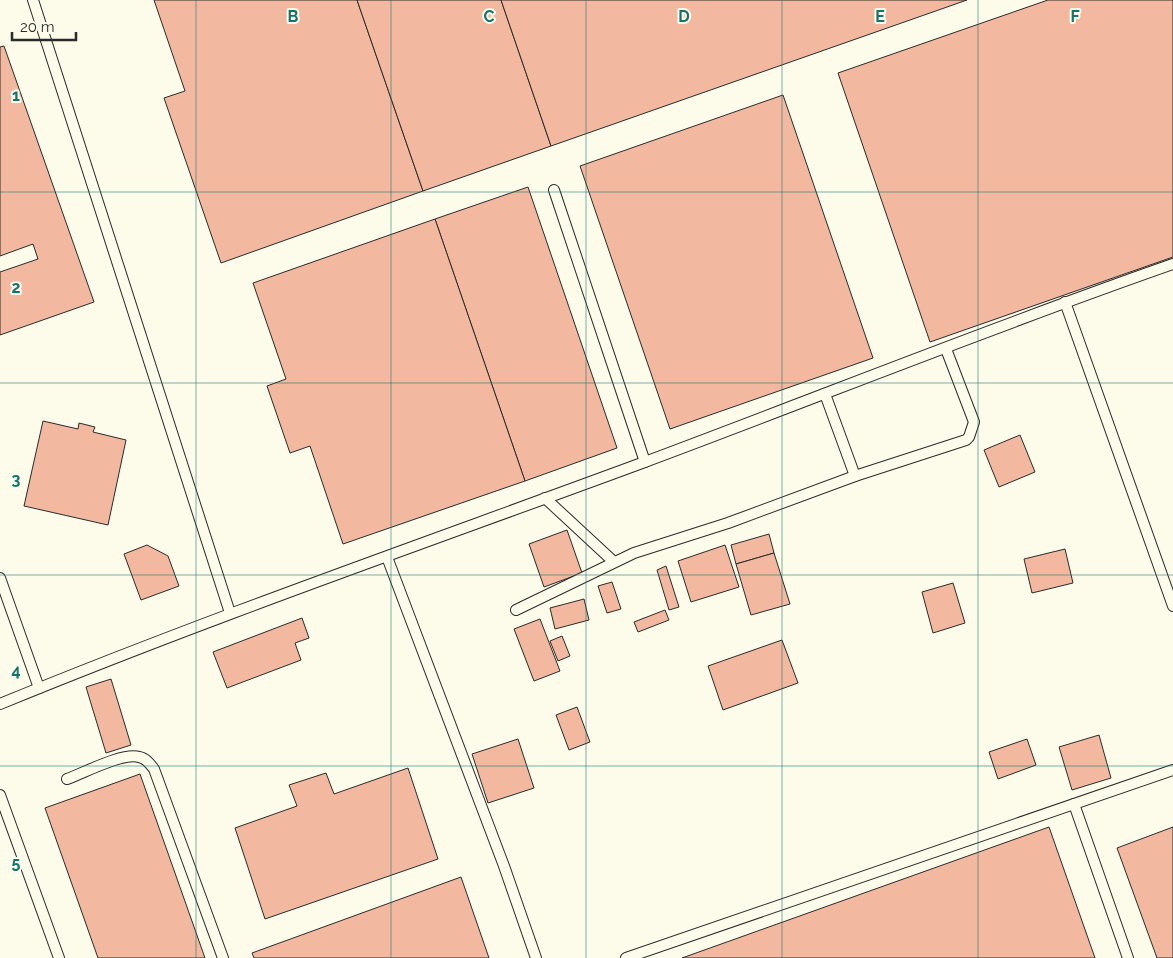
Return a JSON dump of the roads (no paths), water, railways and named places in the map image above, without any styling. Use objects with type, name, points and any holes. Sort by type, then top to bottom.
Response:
[{"type":"lane","points":[[33,0],[230,613]]},
{"type":"lane","points":[[554,190],[645,462]]},
{"type":"lane","points":[[0,704],[230,613],[645,462],[946,349],[1064,302],[1173,264]]},
{"type":"lane","points":[[1064,302],[1173,606]]},
{"type":"lane","points":[[516,610],[634,553],[763,511],[855,476],[969,437],[974,422],[946,349]]},
{"type":"lane","points":[[825,394],[855,476]]},
{"type":"lane","points":[[545,498],[614,562]]},
{"type":"lane","points":[[388,557],[504,866],[536,958]]},
{"type":"lane","points":[[0,578],[39,688]]},
{"type":"lane","points":[[67,779],[127,756],[139,756],[148,761],[154,769],[223,958]]},
{"type":"lane","points":[[626,958],[1173,770]]},
{"type":"lane","points":[[0,795],[59,958]]},
{"type":"lane","points":[[1074,804],[1128,958]]}]
